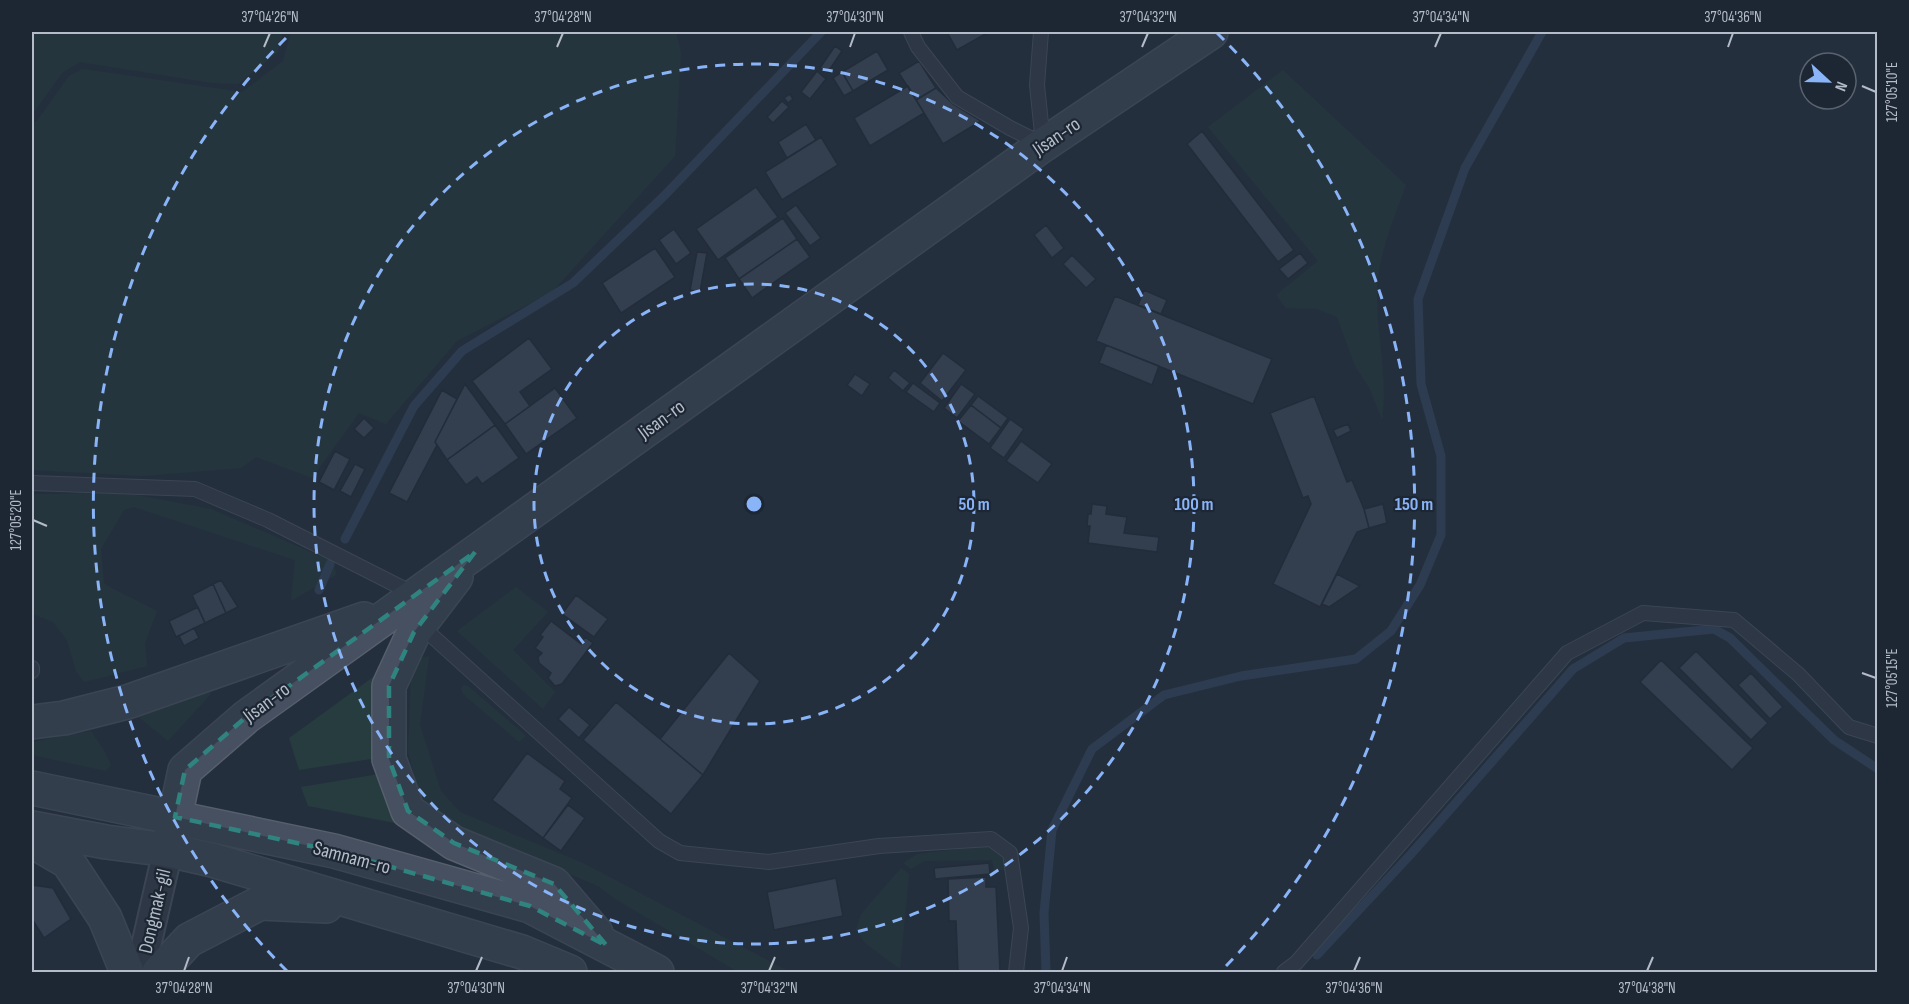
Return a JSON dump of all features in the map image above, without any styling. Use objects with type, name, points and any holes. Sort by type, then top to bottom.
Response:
[{"type":"main road","name":"Jisan-ro","points":[[168,849],[185,770],[246,717],[412,609],[475,552],[1043,145],[1211,32]]},
{"type":"main road","points":[[32,722],[64,718],[127,702],[412,609],[414,632],[389,686],[389,759],[408,811],[454,843],[554,884],[607,946]]},
{"type":"main road","name":"Samnam-ro","points":[[32,788],[334,851],[530,906],[657,972]]},
{"type":"main road","name":"Samnam-ro","points":[[32,828],[106,842],[168,849],[212,860],[522,952],[570,972]]},
{"type":"main road","points":[[32,841],[68,862],[105,918],[127,972]]},
{"type":"main road","points":[[159,972],[189,940],[260,903],[393,912]]},
{"type":"street","name":"Dongmak-gil","points":[[140,972],[168,849]]},
{"type":"lane","points":[[911,32],[918,47],[957,97],[1043,145]]},
{"type":"lane","points":[[1041,32],[1037,85],[1043,145]]},
{"type":"lane","points":[[32,483],[195,489],[268,520],[412,609],[659,841],[680,853],[769,862],[879,846],[991,839],[1010,854],[1022,928],[1016,972]]},
{"type":"lane","points":[[1284,972],[1297,968],[1567,653],[1643,614],[1734,620],[1798,674],[1849,726],[1878,736]]},
{"type":"highlighted area","points":[[475,552],[414,632],[389,686],[389,759],[408,811],[454,843],[554,884],[607,946],[530,906],[334,851],[175,817],[185,770],[246,717]]},
{"type":"green space","points":[[32,32],[283,32],[278,52],[238,84],[212,83],[80,62],[62,73],[32,112]]},
{"type":"green space","points":[[291,32],[676,32],[681,53],[675,156],[552,292],[457,341],[386,424],[359,413],[312,478],[256,457],[241,468],[143,476],[32,470],[32,123],[37,121],[69,76],[83,69],[242,92],[283,61]]},
{"type":"green space","points":[[1283,70],[1406,185],[1387,239],[1378,282],[1377,311],[1384,389],[1382,420],[1370,389],[1355,366],[1337,317],[1317,309],[1286,308],[1276,295],[1318,261],[1208,127]]},
{"type":"green space","points":[[126,493],[211,509],[334,562],[336,575],[291,601],[295,560],[134,507],[124,510],[101,549],[104,584],[157,611],[145,643],[147,666],[84,682],[76,671],[67,640],[53,622],[32,614],[32,494]]},
{"type":"green space","points":[[516,587],[548,612],[513,650],[555,692],[543,709],[457,631]]},
{"type":"green space","points":[[429,656],[420,725],[441,791],[460,812],[583,863],[790,972],[738,972],[617,900],[598,886],[443,821],[419,794],[408,752],[411,679],[419,659]]},
{"type":"green space","points":[[380,672],[378,758],[299,770],[289,738]]},
{"type":"green space","points":[[463,685],[468,686],[526,736],[519,742],[463,694],[461,689]]},
{"type":"green space","points":[[207,688],[211,690],[210,695],[168,741],[136,715]]},
{"type":"green space","points":[[91,731],[111,765],[106,771],[32,755],[32,742]]},
{"type":"green space","points":[[379,774],[389,801],[405,825],[308,806],[301,787]]},
{"type":"green space","points":[[986,846],[1004,858],[1005,870],[994,870],[992,860],[924,861],[911,869],[903,863],[917,854]]},
{"type":"green space","points":[[901,868],[909,874],[900,969],[865,943],[856,930],[861,914]]},
{"type":"building","points":[[947,32],[989,32],[957,50]]},
{"type":"building","points":[[835,46],[842,51],[828,72],[820,68]]},
{"type":"building","points":[[877,51],[888,70],[853,91],[842,72]]},
{"type":"building","points":[[919,61],[936,88],[916,100],[899,73]]},
{"type":"building","points":[[817,71],[826,79],[810,99],[801,92]]},
{"type":"building","points":[[842,72],[853,91],[844,96],[833,78]]},
{"type":"building","points":[[908,86],[924,113],[870,146],[854,118]]},
{"type":"building","points":[[936,88],[953,104],[981,121],[943,144],[916,100]]},
{"type":"building","points":[[790,94],[793,99],[788,103],[784,98]]},
{"type":"building","points":[[782,101],[789,107],[773,123],[767,117]]},
{"type":"building","points":[[806,124],[816,140],[787,158],[778,142]]},
{"type":"building","points":[[1202,131],[1294,250],[1278,262],[1187,144]]},
{"type":"building","points":[[821,137],[838,165],[782,200],[765,172]]},
{"type":"building","points":[[756,187],[778,217],[718,260],[696,229]]},
{"type":"building","points":[[796,205],[821,238],[810,246],[785,213]]},
{"type":"building","points":[[783,218],[797,239],[739,279],[725,258]]},
{"type":"building","points":[[1046,225],[1064,248],[1052,258],[1034,235]]},
{"type":"building","points":[[674,229],[691,253],[676,264],[659,240]]},
{"type":"building","points":[[797,239],[810,257],[752,298],[739,279]]},
{"type":"building","points":[[655,248],[675,277],[621,313],[602,283]]},
{"type":"building","points":[[697,252],[707,253],[700,292],[690,290]]},
{"type":"building","points":[[1300,253],[1308,263],[1288,279],[1279,269]]},
{"type":"building","points":[[1072,255],[1096,279],[1086,288],[1063,264]]},
{"type":"building","points":[[1144,290],[1167,300],[1161,314],[1138,305]]},
{"type":"building","points":[[1115,296],[1272,359],[1253,404],[1096,341]]},
{"type":"building","points":[[529,338],[552,369],[520,392],[530,406],[505,424],[472,381]]},
{"type":"building","points":[[1106,345],[1159,366],[1152,385],[1099,363]]},
{"type":"building","points":[[943,353],[966,370],[942,401],[920,383]]},
{"type":"building","points":[[894,370],[910,383],[903,391],[888,378]]},
{"type":"building","points":[[855,374],[870,384],[862,396],[847,385]]},
{"type":"building","points":[[913,383],[940,403],[934,412],[906,392]]},
{"type":"building","points":[[465,384],[495,425],[447,460],[435,442]]},
{"type":"building","points":[[961,384],[975,394],[957,418],[944,408]]},
{"type":"building","points":[[555,388],[577,418],[526,454],[505,424]]},
{"type":"building","points":[[442,390],[457,399],[435,442],[437,445],[407,502],[389,493]]},
{"type":"building","points":[[978,396],[1008,418],[1001,428],[971,405]]},
{"type":"building","points":[[1314,396],[1347,482],[1352,480],[1369,528],[1357,532],[1320,607],[1273,584],[1311,504],[1308,496],[1303,498],[1270,413]]},
{"type":"building","points":[[971,405],[1001,428],[989,444],[958,421]]},
{"type":"building","points":[[364,418],[374,428],[364,438],[354,429]]},
{"type":"building","points":[[1010,419],[1024,429],[1004,458],[990,448]]},
{"type":"building","points":[[1348,424],[1351,431],[1337,438],[1333,430]]},
{"type":"building","points":[[495,425],[519,458],[482,484],[477,477],[466,485],[447,460]]},
{"type":"building","points":[[1021,441],[1052,464],[1038,483],[1006,461]]},
{"type":"building","points":[[335,451],[350,459],[334,490],[319,482]]},
{"type":"building","points":[[355,464],[365,469],[351,497],[340,491]]},
{"type":"building","points":[[1092,504],[1107,506],[1106,514],[1127,517],[1124,533],[1159,537],[1157,552],[1088,543],[1090,526],[1087,526],[1088,514],[1091,514]]},
{"type":"building","points":[[1383,504],[1387,523],[1369,528],[1364,509]]},
{"type":"building","points":[[1337,574],[1360,586],[1329,607],[1322,604]]},
{"type":"building","points":[[221,580],[238,607],[226,613],[213,584]]},
{"type":"building","points":[[213,584],[226,613],[205,623],[192,595]]},
{"type":"building","points":[[576,595],[608,619],[594,637],[562,614]]},
{"type":"building","points":[[198,607],[205,623],[176,637],[169,621]]},
{"type":"building","points":[[551,621],[581,644],[585,637],[593,643],[562,684],[555,686],[548,678],[551,673],[539,663],[538,657],[542,653],[535,648],[543,637],[540,635]]},
{"type":"building","points":[[194,628],[199,638],[184,646],[179,636]]},
{"type":"building","points":[[1696,651],[1768,723],[1751,740],[1679,668]]},
{"type":"building","points":[[729,653],[760,681],[703,775],[660,739]]},
{"type":"building","points":[[1661,660],[1753,748],[1732,770],[1640,682]]},
{"type":"building","points":[[1751,673],[1783,707],[1770,719],[1738,685]]},
{"type":"building","points":[[616,702],[703,775],[671,814],[583,740]]},
{"type":"building","points":[[569,707],[590,725],[579,738],[558,719]]},
{"type":"building","points":[[527,753],[565,781],[560,789],[572,798],[543,838],[492,800]]},
{"type":"building","points":[[568,805],[585,818],[561,851],[543,838]]},
{"type":"building","points":[[989,863],[990,874],[935,879],[934,868]]},
{"type":"building","points":[[986,877],[986,887],[996,887],[1000,971],[958,972],[956,921],[949,921],[948,879]]},
{"type":"building","points":[[836,878],[843,916],[774,930],[767,892]]},
{"type":"building","points":[[32,885],[53,888],[71,919],[44,938],[32,919]]},
{"type":"waterway","points":[[345,539],[414,406],[462,351],[573,283],[665,195],[821,32]]},
{"type":"waterway","points":[[1046,972],[1044,913],[1052,830],[1092,749],[1164,695],[1241,676],[1356,659],[1391,631],[1420,585],[1441,535],[1441,456],[1421,384],[1418,299],[1465,168],[1542,32]]},
{"type":"waterway","points":[[319,590],[330,564]]},
{"type":"waterway","points":[[1317,955],[1411,854],[1573,669],[1624,638],[1714,629],[1730,638],[1834,740],[1878,769]]}]
